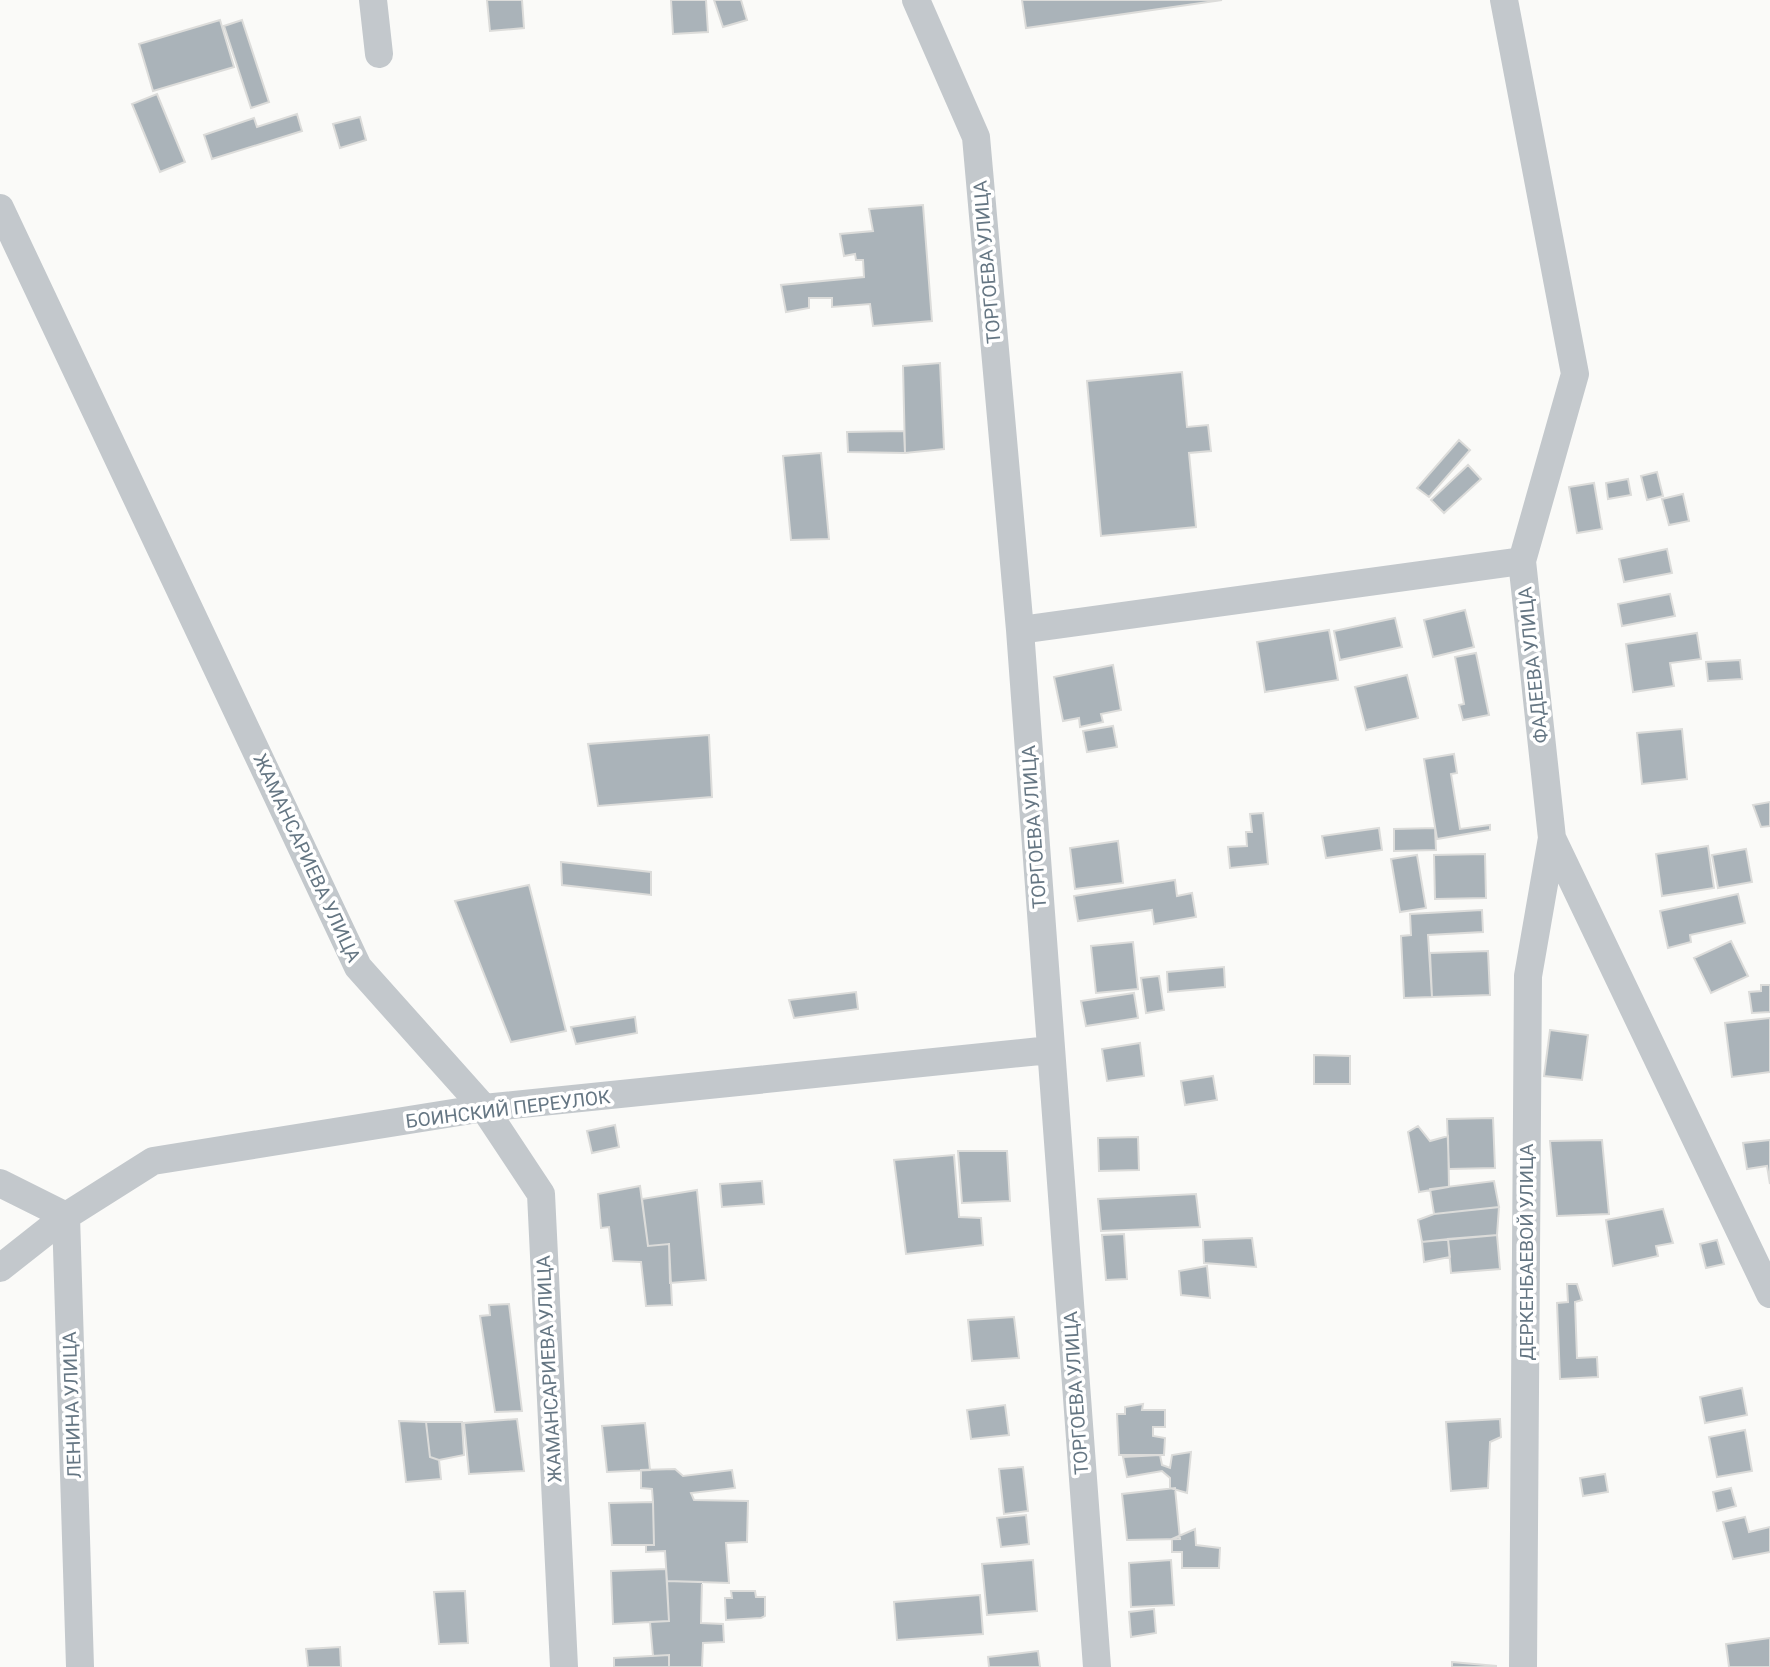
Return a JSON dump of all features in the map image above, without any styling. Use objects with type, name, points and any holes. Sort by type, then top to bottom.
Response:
[{"type":"street","points":[[373,0],[379,54]]},
{"type":"street","name":"ТОРГОЕВА УЛИЦА","points":[[916,0],[976,137],[1020,630],[1097,1667]]},
{"type":"street","name":"ФАДЕЕВА УЛИЦА","points":[[1504,0],[1575,374],[1522,561],[1552,838],[1770,1294]]},
{"type":"street","name":"ЖАМАНСАРИЕВА УЛИЦА","points":[[0,208],[358,967],[484,1108],[541,1194],[564,1667]]},
{"type":"street","points":[[1020,630],[1522,561]]},
{"type":"street","name":"ДЕРКЕНБАЕВОЙ УЛИЦА","points":[[1523,1667],[1528,976],[1552,838]]},
{"type":"street","name":"БОИНСКИЙ ПЕРЕУЛОК","points":[[0,1268],[66,1216],[153,1161],[484,1108],[1050,1051]]},
{"type":"street","points":[[0,1183],[66,1216]]},
{"type":"street","name":"ЛЕНИНА УЛИЦА","points":[[66,1216],[80,1667]]},
{"type":"building","points":[[487,0],[522,0],[524,28],[490,31]]},
{"type":"building","points":[[671,0],[706,0],[708,32],[673,34]]},
{"type":"building","points":[[714,0],[741,0],[747,20],[723,27]]},
{"type":"building","points":[[1022,0],[1222,0],[1026,28]]},
{"type":"building","points":[[220,20],[234,67],[153,91],[139,44]]},
{"type":"building","points":[[242,20],[269,102],[251,108],[224,26]]},
{"type":"building","points":[[157,94],[185,162],[160,172],[132,104]]},
{"type":"building","points":[[297,114],[302,131],[212,159],[204,135],[254,118],[257,127]]},
{"type":"building","points":[[360,117],[366,140],[340,148],[333,124]]},
{"type":"building","points":[[923,205],[932,321],[873,326],[870,304],[832,307],[832,298],[809,298],[809,308],[786,312],[781,285],[864,277],[863,260],[856,260],[855,254],[844,256],[840,234],[873,231],[869,209]]},
{"type":"building","points":[[940,363],[944,449],[905,453],[903,366]]},
{"type":"building","points":[[1182,372],[1187,427],[1208,425],[1211,451],[1189,453],[1196,527],[1101,536],[1087,381]]},
{"type":"building","points":[[904,431],[905,453],[848,452],[847,432]]},
{"type":"building","points":[[1459,440],[1470,450],[1429,497],[1417,488]]},
{"type":"building","points":[[821,453],[829,539],[791,540],[783,456]]},
{"type":"building","points":[[1468,465],[1481,479],[1444,513],[1431,500]]},
{"type":"building","points":[[1657,472],[1663,496],[1647,500],[1641,476]]},
{"type":"building","points":[[1628,479],[1631,495],[1608,499],[1606,483]]},
{"type":"building","points":[[1594,483],[1602,529],[1577,533],[1569,487]]},
{"type":"building","points":[[1683,494],[1689,521],[1669,525],[1662,499]]},
{"type":"building","points":[[1667,549],[1672,573],[1624,582],[1619,559]]},
{"type":"building","points":[[1670,594],[1675,616],[1622,626],[1618,604]]},
{"type":"building","points":[[1465,610],[1474,647],[1433,657],[1424,620]]},
{"type":"building","points":[[1395,618],[1402,647],[1340,660],[1334,631]]},
{"type":"building","points":[[1329,630],[1338,680],[1265,692],[1257,642]]},
{"type":"building","points":[[1697,633],[1701,659],[1670,663],[1674,686],[1633,692],[1626,644]]},
{"type":"building","points":[[1476,653],[1489,715],[1463,720],[1459,705],[1464,704],[1455,657]]},
{"type":"building","points":[[1740,660],[1742,679],[1708,681],[1706,662]]},
{"type":"building","points":[[1113,665],[1121,710],[1101,714],[1103,722],[1080,727],[1079,718],[1063,721],[1054,677]]},
{"type":"building","points":[[1407,675],[1418,718],[1366,730],[1355,687]]},
{"type":"building","points":[[1113,726],[1117,747],[1087,752],[1083,731]]},
{"type":"building","points":[[1682,729],[1687,779],[1642,784],[1637,733]]},
{"type":"building","points":[[709,735],[712,797],[598,806],[588,744]]},
{"type":"building","points":[[1454,754],[1457,773],[1451,774],[1460,829],[1490,825],[1490,830],[1437,839],[1424,759]]},
{"type":"building","points":[[1770,802],[1770,826],[1761,827],[1753,805]]},
{"type":"building","points":[[1263,813],[1268,864],[1230,868],[1228,847],[1247,846],[1246,832],[1252,832],[1250,814]]},
{"type":"building","points":[[1379,828],[1382,850],[1326,858],[1322,836]]},
{"type":"building","points":[[1435,828],[1436,850],[1394,851],[1394,829]]},
{"type":"building","points":[[1118,841],[1123,883],[1075,889],[1070,848]]},
{"type":"building","points":[[1708,846],[1714,888],[1662,896],[1656,854]]},
{"type":"building","points":[[1746,849],[1752,882],[1718,888],[1712,855]]},
{"type":"building","points":[[1485,854],[1486,898],[1435,899],[1434,855]]},
{"type":"building","points":[[1417,855],[1426,908],[1400,912],[1391,859]]},
{"type":"building","points":[[561,862],[651,872],[651,895],[562,885]]},
{"type":"building","points":[[1175,880],[1177,896],[1192,893],[1196,917],[1154,924],[1152,910],[1078,921],[1074,896]]},
{"type":"building","points":[[529,885],[566,1031],[511,1042],[455,901]]},
{"type":"building","points":[[1738,894],[1745,923],[1690,935],[1691,942],[1668,948],[1660,911]]},
{"type":"building","points":[[1482,910],[1483,932],[1428,935],[1432,997],[1404,998],[1401,936],[1411,935],[1410,914]]},
{"type":"building","points":[[1731,941],[1748,976],[1711,993],[1694,958]]},
{"type":"building","points":[[1133,942],[1138,989],[1096,993],[1091,946]]},
{"type":"building","points":[[1488,951],[1490,995],[1432,997],[1430,953]]},
{"type":"building","points":[[1224,967],[1225,987],[1168,992],[1167,972]]},
{"type":"building","points":[[1159,976],[1164,1010],[1146,1013],[1141,978]]},
{"type":"building","points":[[1761,985],[1770,985],[1770,1012],[1752,1013],[1749,992],[1761,991]]},
{"type":"building","points":[[856,992],[858,1009],[794,1018],[789,1000]]},
{"type":"building","points":[[1134,993],[1138,1018],[1086,1026],[1081,1001]]},
{"type":"building","points":[[635,1017],[637,1033],[576,1044],[571,1027]]},
{"type":"building","points":[[1770,1018],[1770,1072],[1732,1077],[1725,1023]]},
{"type":"building","points":[[1550,1030],[1588,1035],[1582,1080],[1544,1076]]},
{"type":"building","points":[[1140,1043],[1144,1076],[1107,1081],[1102,1049]]},
{"type":"building","points":[[1314,1055],[1350,1056],[1350,1084],[1314,1084]]},
{"type":"building","points":[[1213,1076],[1217,1100],[1185,1105],[1181,1081]]},
{"type":"building","points":[[1493,1118],[1495,1168],[1449,1169],[1447,1119]]},
{"type":"building","points":[[615,1125],[619,1147],[592,1153],[587,1131]]},
{"type":"building","points":[[1418,1126],[1430,1141],[1448,1136],[1449,1187],[1419,1192],[1408,1132]]},
{"type":"building","points":[[1138,1137],[1139,1170],[1099,1171],[1098,1138]]},
{"type":"building","points":[[1602,1140],[1609,1214],[1557,1216],[1550,1141]]},
{"type":"building","points":[[1770,1140],[1770,1184],[1767,1166],[1747,1169],[1743,1143]]},
{"type":"building","points":[[958,1151],[1007,1151],[1010,1201],[962,1203]]},
{"type":"building","points":[[954,1155],[959,1217],[981,1218],[983,1245],[906,1254],[894,1160]]},
{"type":"building","points":[[762,1181],[764,1204],[722,1207],[720,1184]]},
{"type":"building","points":[[1494,1181],[1499,1207],[1434,1214],[1430,1189]]},
{"type":"building","points":[[640,1186],[648,1246],[669,1244],[672,1305],[646,1306],[641,1262],[613,1261],[609,1227],[601,1228],[598,1194]]},
{"type":"building","points":[[697,1190],[706,1280],[670,1283],[669,1244],[648,1246],[642,1199]]},
{"type":"building","points":[[1196,1194],[1200,1227],[1101,1231],[1098,1199]]},
{"type":"building","points":[[1499,1207],[1497,1235],[1422,1242],[1418,1220],[1434,1214]]},
{"type":"building","points":[[1663,1209],[1673,1243],[1656,1246],[1658,1256],[1613,1266],[1606,1220]]},
{"type":"building","points":[[1124,1234],[1127,1279],[1106,1280],[1102,1235]]},
{"type":"building","points":[[1497,1235],[1500,1269],[1451,1273],[1448,1239]]},
{"type":"building","points":[[1252,1238],[1256,1267],[1204,1263],[1203,1240]]},
{"type":"building","points":[[1448,1239],[1450,1257],[1424,1262],[1422,1242]]},
{"type":"building","points":[[1717,1240],[1724,1264],[1706,1268],[1700,1244]]},
{"type":"building","points":[[1207,1266],[1210,1298],[1181,1295],[1179,1271]]},
{"type":"building","points":[[1567,1284],[1577,1284],[1582,1300],[1575,1302],[1577,1358],[1597,1357],[1598,1377],[1560,1379],[1557,1303],[1568,1302]]},
{"type":"building","points":[[509,1304],[522,1411],[495,1412],[480,1316],[490,1315],[489,1305]]},
{"type":"building","points":[[1014,1317],[1019,1358],[972,1361],[968,1320]]},
{"type":"building","points":[[1742,1388],[1747,1415],[1705,1423],[1700,1397]]},
{"type":"building","points":[[1143,1404],[1142,1410],[1165,1410],[1165,1427],[1153,1427],[1153,1436],[1165,1438],[1164,1455],[1119,1455],[1117,1414],[1125,1414],[1125,1407]]},
{"type":"building","points":[[1005,1405],[1009,1435],[971,1439],[967,1410]]},
{"type":"building","points":[[517,1419],[524,1471],[469,1474],[464,1423]]},
{"type":"building","points":[[1500,1419],[1501,1437],[1490,1442],[1488,1488],[1451,1491],[1446,1422]]},
{"type":"building","points":[[399,1421],[426,1422],[430,1457],[439,1460],[441,1479],[406,1482]]},
{"type":"building","points":[[426,1422],[462,1422],[464,1455],[439,1460],[430,1457]]},
{"type":"building","points":[[645,1423],[650,1470],[607,1472],[602,1426]]},
{"type":"building","points":[[1745,1430],[1752,1471],[1717,1477],[1709,1437]]},
{"type":"building","points":[[1191,1452],[1187,1493],[1170,1488],[1170,1478],[1162,1471],[1127,1477],[1123,1457],[1160,1455],[1162,1465],[1170,1468],[1172,1455]]},
{"type":"building","points":[[1023,1467],[1028,1511],[1004,1514],[999,1469]]},
{"type":"building","points":[[675,1469],[683,1476],[732,1470],[735,1488],[691,1493],[694,1500],[748,1501],[747,1542],[726,1543],[729,1583],[667,1581],[665,1551],[646,1552],[646,1545],[654,1545],[653,1502],[652,1489],[641,1488],[641,1470]]},
{"type":"building","points":[[1605,1474],[1608,1492],[1583,1496],[1580,1478]]},
{"type":"building","points":[[1175,1488],[1180,1539],[1127,1540],[1122,1494]]},
{"type":"building","points":[[1731,1488],[1736,1506],[1717,1511],[1713,1492]]},
{"type":"building","points":[[653,1502],[654,1545],[612,1545],[609,1503]]},
{"type":"building","points":[[1026,1515],[1029,1544],[1001,1547],[997,1518]]},
{"type":"building","points":[[1745,1517],[1749,1532],[1770,1527],[1770,1552],[1733,1559],[1723,1522]]},
{"type":"building","points":[[1195,1529],[1196,1545],[1220,1548],[1219,1568],[1182,1568],[1182,1552],[1172,1552],[1172,1539]]},
{"type":"building","points":[[1033,1560],[1037,1611],[987,1615],[982,1564]]},
{"type":"building","points":[[1171,1560],[1174,1605],[1131,1607],[1129,1563]]},
{"type":"building","points":[[666,1569],[669,1621],[613,1624],[611,1571]]},
{"type":"building","points":[[667,1581],[702,1582],[701,1623],[723,1624],[724,1642],[703,1643],[702,1667],[669,1667],[669,1655],[653,1656],[650,1622],[669,1621]]},
{"type":"building","points":[[465,1591],[468,1643],[439,1644],[434,1592]]},
{"type":"building","points":[[731,1591],[755,1591],[756,1597],[765,1597],[765,1616],[726,1620],[725,1598],[732,1598]]},
{"type":"building","points":[[980,1595],[983,1634],[897,1640],[894,1602]]},
{"type":"building","points":[[1154,1609],[1156,1633],[1131,1637],[1129,1612]]},
{"type":"building","points":[[1770,1638],[1770,1667],[1729,1667],[1726,1644]]},
{"type":"building","points":[[340,1647],[341,1667],[308,1667],[306,1649]]},
{"type":"building","points":[[1038,1651],[1040,1667],[989,1667],[988,1657]]},
{"type":"building","points":[[669,1655],[669,1667],[614,1667],[614,1658]]},
{"type":"building","points":[[1452,1662],[1496,1666],[1496,1667],[1452,1667]]}]
